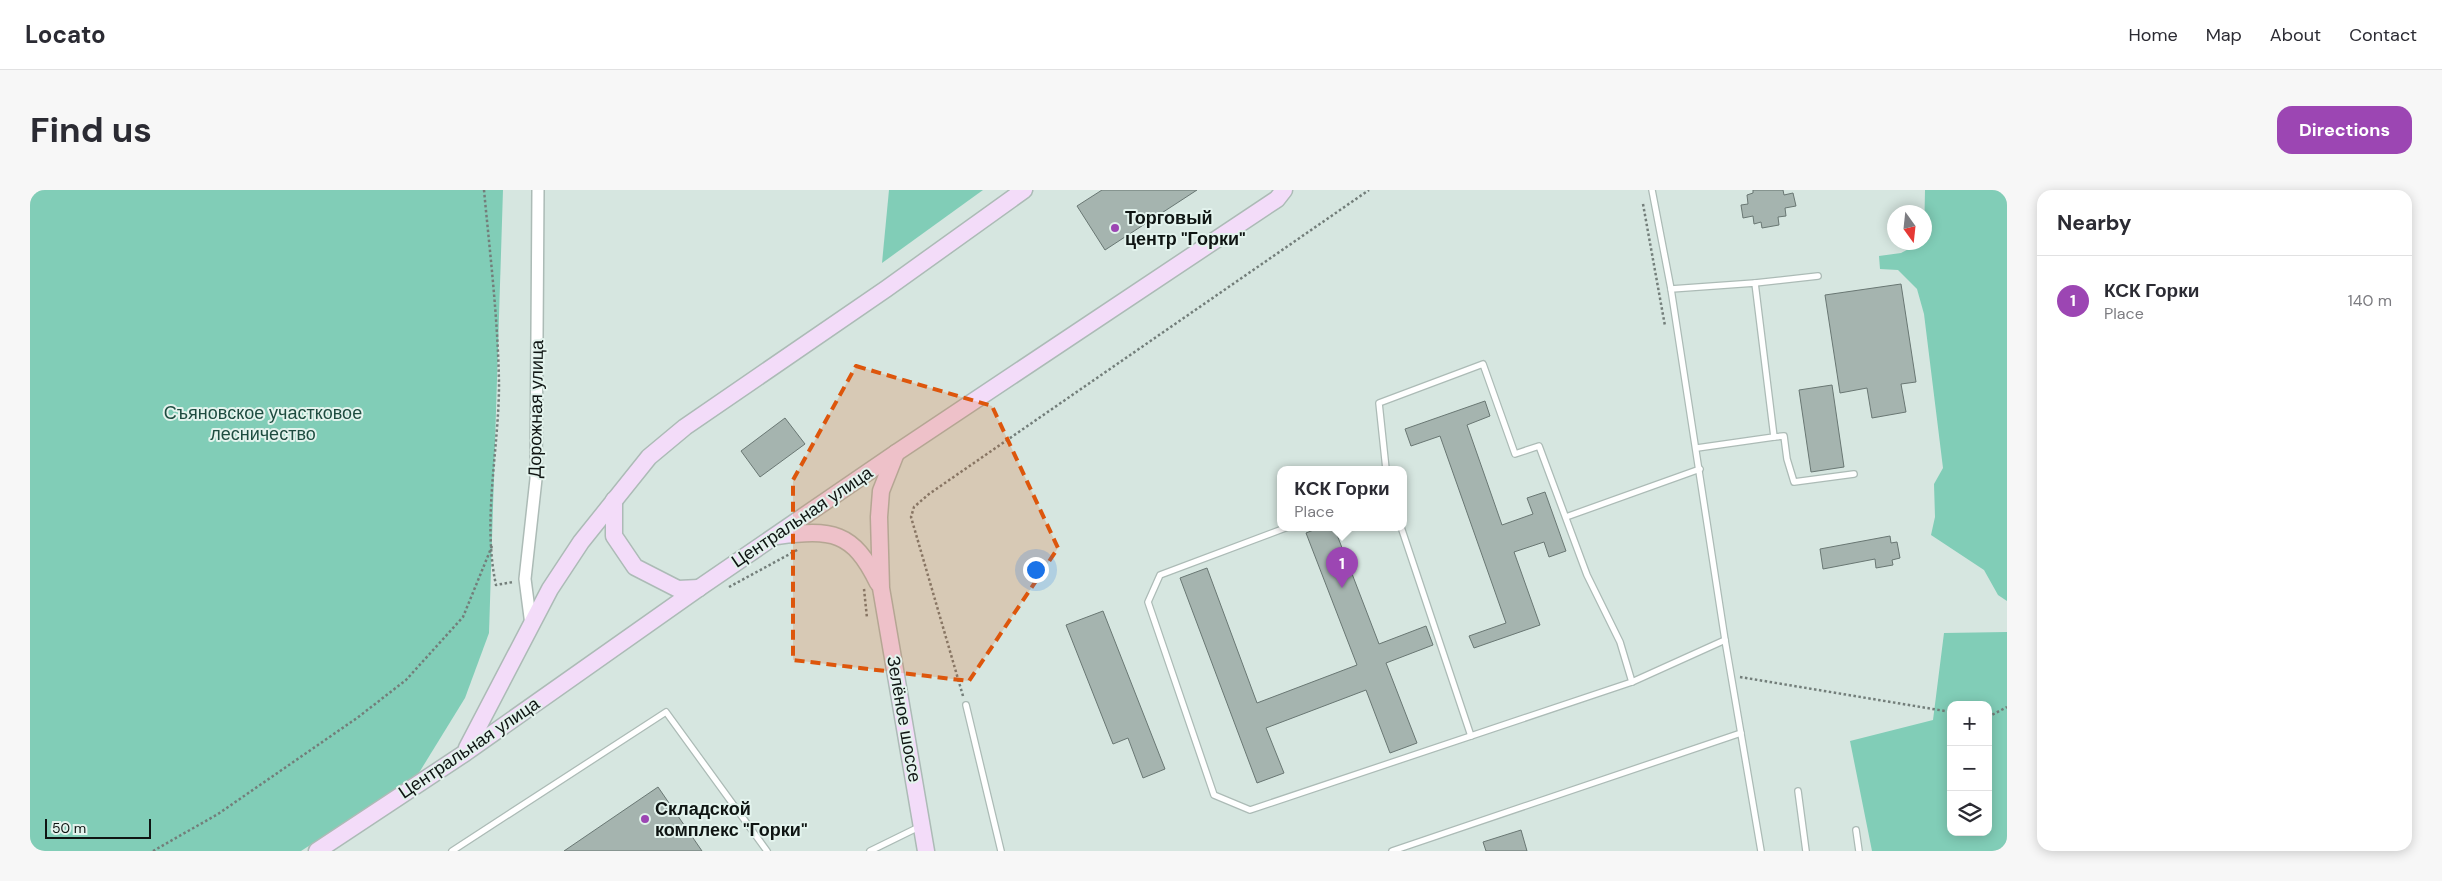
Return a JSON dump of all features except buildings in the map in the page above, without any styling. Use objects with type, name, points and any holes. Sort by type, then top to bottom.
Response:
[{"type":"main road","points":[[465,753],[550,589],[581,542],[649,457],[685,427],[886,289],[1024,190]]},
{"type":"main road","name":"Центральная улица","points":[[317,851],[465,753],[699,588],[896,453],[1280,195]]},
{"type":"main road","points":[[880,588],[879,517],[881,490],[896,453]]},
{"type":"main road","points":[[614,500],[614,536],[635,567],[678,589],[699,588]]},
{"type":"main road","points":[[775,536],[807,532],[828,534],[844,539],[858,549],[869,564],[880,588]]},
{"type":"main road","name":"Зелёное шоссе","points":[[880,588],[926,851]]},
{"type":"street","name":"Дорожная улица","points":[[531,628],[525,579],[536,479],[538,190]]},
{"type":"street","name":"Центральная улица","points":[[1280,195],[1291,190]]},
{"type":"lane","points":[[1652,190],[1671,289],[1697,448],[1725,640],[1761,851]]},
{"type":"lane","points":[[1671,289],[1818,276]]},
{"type":"lane","points":[[1755,283],[1774,437]]},
{"type":"lane","points":[[1386,466],[1379,404],[1483,364],[1515,454],[1539,446],[1587,575],[1620,642],[1632,682]]},
{"type":"lane","points":[[1697,448],[1784,436],[1787,459],[1794,482],[1854,474]]},
{"type":"lane","points":[[1566,517],[1700,469]]},
{"type":"lane","points":[[1277,531],[1160,575],[1148,602],[1214,796],[1250,810],[1632,682],[1725,640]]},
{"type":"lane","points":[[1402,531],[1471,736]]},
{"type":"lane","points":[[966,705],[1001,851]]},
{"type":"lane","points":[[452,851],[666,712],[767,851]]},
{"type":"lane","points":[[1392,851],[1741,732]]},
{"type":"lane","points":[[1798,791],[1806,851]]},
{"type":"lane","points":[[870,851],[922,826]]},
{"type":"lane","points":[[1856,830],[1859,851]]},
{"type":"path","points":[[484,190],[496,322],[499,385],[492,546],[496,585],[525,579]]},
{"type":"path","points":[[966,705],[911,517],[914,507],[929,494],[1369,190]]},
{"type":"path","points":[[153,851],[218,814],[358,718],[406,680],[463,617],[492,546]]},
{"type":"path","points":[[724,590],[800,548]]},
{"type":"path","points":[[864,588],[867,618]]},
{"type":"path","points":[[1732,676],[1947,711]]},
{"type":"path","points":[[1992,715],[2007,707]]},
{"type":"highlighted area","points":[[856,366],[992,406],[1058,548],[969,681],[793,660],[793,480]]},
{"type":"green space","name":"Съяновское участковое лесничество","points":[[30,190],[503,190],[489,633],[465,698],[417,776],[301,851],[30,851]]},
{"type":"green space","points":[[889,190],[983,190],[882,263]]},
{"type":"green space","points":[[1925,190],[2007,190],[2007,601],[1998,595],[1984,570],[1931,535],[1935,517],[1934,484],[1943,468],[1924,314],[1917,289],[1898,270],[1880,269],[1879,256],[1901,253],[1907,250],[1932,250],[1932,205],[1925,205]]},
{"type":"green space","points":[[2007,632],[2007,851],[1872,851],[1850,741],[1933,720],[1944,633]]},
{"type":"place","name":"Торговый центр \"Горки\"","points":[[1115,228]]},
{"type":"place","name":"КСК Горки","points":[[1342,588]]},
{"type":"place","name":"Складской комплекс \"Горки\"","points":[[645,819]]}]
